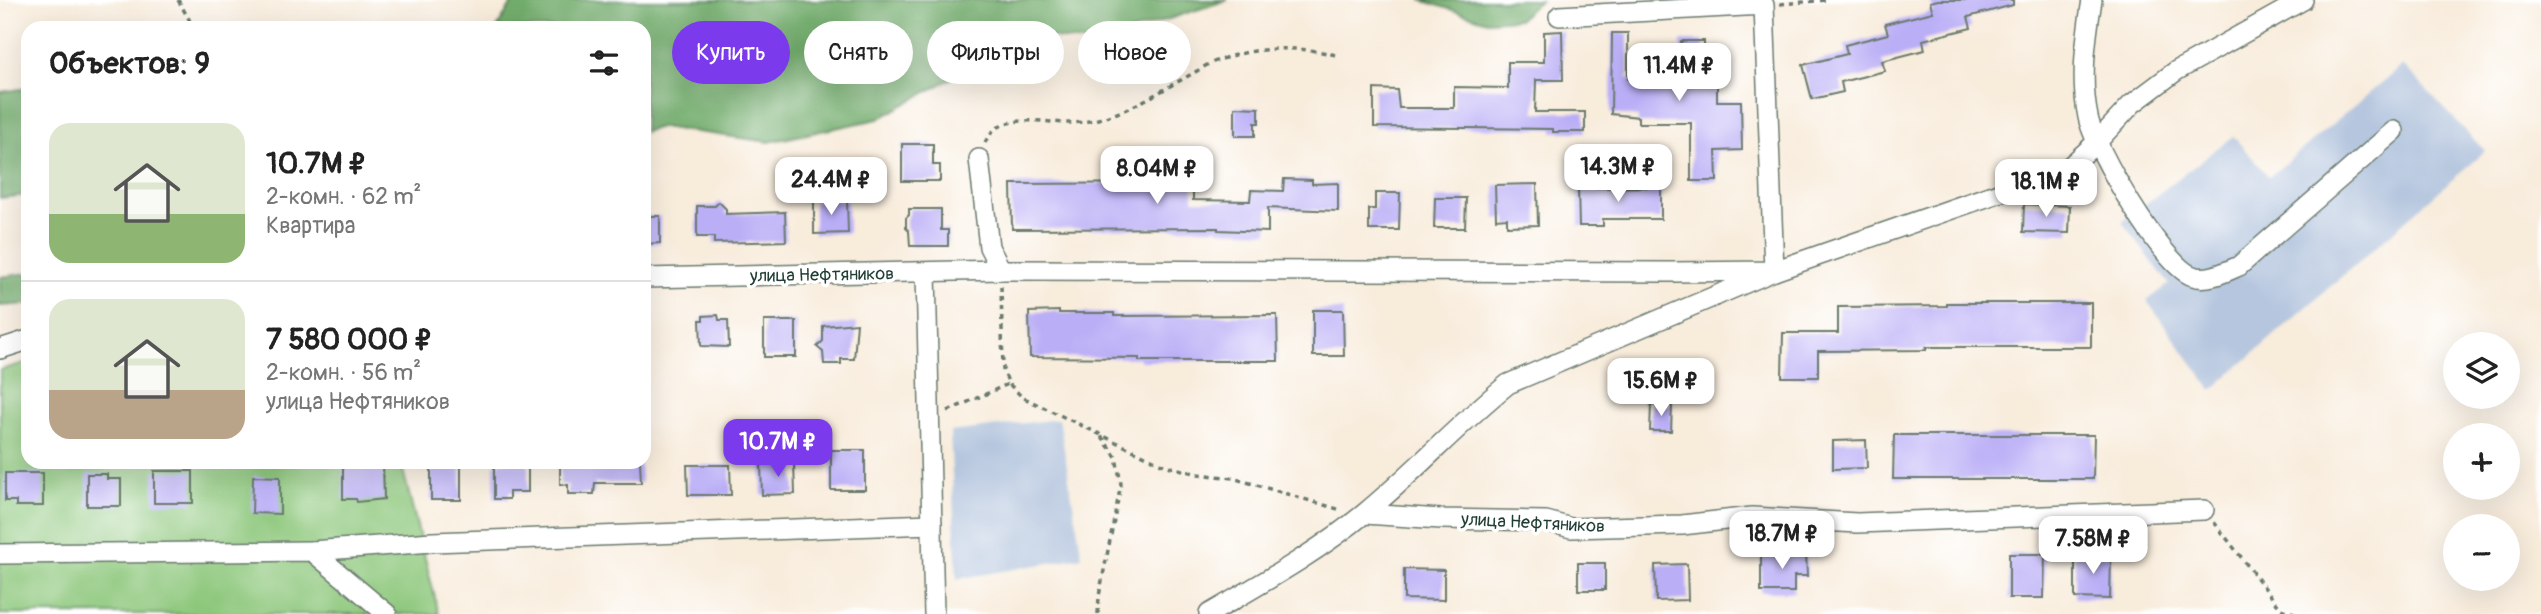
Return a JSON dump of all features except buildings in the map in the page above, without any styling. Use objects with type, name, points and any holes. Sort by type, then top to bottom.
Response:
[{"type":"street","points":[[2092,0],[2086,36],[2085,89],[2088,118],[2096,143],[2117,184],[2175,264],[2192,276],[2218,276],[2239,266],[2394,131]]},
{"type":"street","points":[[1209,614],[1287,568],[1365,514],[1474,412],[1508,384],[1774,271],[2067,169],[2096,143],[2132,104],[2176,71],[2303,0]]},
{"type":"street","points":[[1559,16],[1763,5],[1774,271]]},
{"type":"street","points":[[979,159],[989,247],[1001,270]]},
{"type":"street","name":"улица Нефтяников","points":[[651,278],[1001,270],[1774,271]]},
{"type":"street","points":[[926,273],[934,614]]},
{"type":"street","points":[[0,349],[21,342]]},
{"type":"street","name":"улица Нефтяников","points":[[1365,514],[1546,521],[1571,528],[1682,525],[1752,517],[1857,523],[2204,510]]},
{"type":"street","points":[[0,554],[312,551],[432,542],[932,524]]},
{"type":"street","points":[[312,551],[387,614]]},
{"type":"path","points":[[178,0],[189,21]]},
{"type":"path","points":[[1763,5],[1827,0]]},
{"type":"path","points":[[979,159],[988,135],[1005,122],[1081,123],[1114,116],[1217,60],[1263,50],[1312,49],[1335,55]]},
{"type":"path","points":[[1001,270],[1003,370],[1009,384],[1023,397],[1097,430],[1164,465],[1198,474],[1233,478],[1345,511],[1365,514]]},
{"type":"path","points":[[929,430],[948,411],[1009,384]]},
{"type":"path","points":[[1097,430],[1116,457],[1121,484],[1099,596],[1098,614]]},
{"type":"path","points":[[2204,510],[2281,609],[2297,614]]},
{"type":"shaded area","points":[[2403,65],[2485,151],[2212,390],[2147,301],[2169,284],[2122,222],[2233,136],[2269,177]]},
{"type":"shaded area","points":[[1059,419],[1082,557],[957,579],[950,432]]},
{"type":"green space","points":[[514,0],[1227,0],[1163,21],[1078,21],[1078,42],[1064,39],[1064,21],[927,21],[927,84],[941,84],[878,119],[769,142],[660,127],[651,130],[651,21],[501,21]]},
{"type":"green space","points":[[1421,0],[1541,0],[1519,19],[1487,21]]},
{"type":"green space","points":[[21,89],[21,196],[0,198],[0,92]]},
{"type":"green space","points":[[21,274],[21,304],[0,306],[0,277]]},
{"type":"green space","points":[[21,364],[21,469],[403,469],[439,614],[0,614],[0,370]]}]
